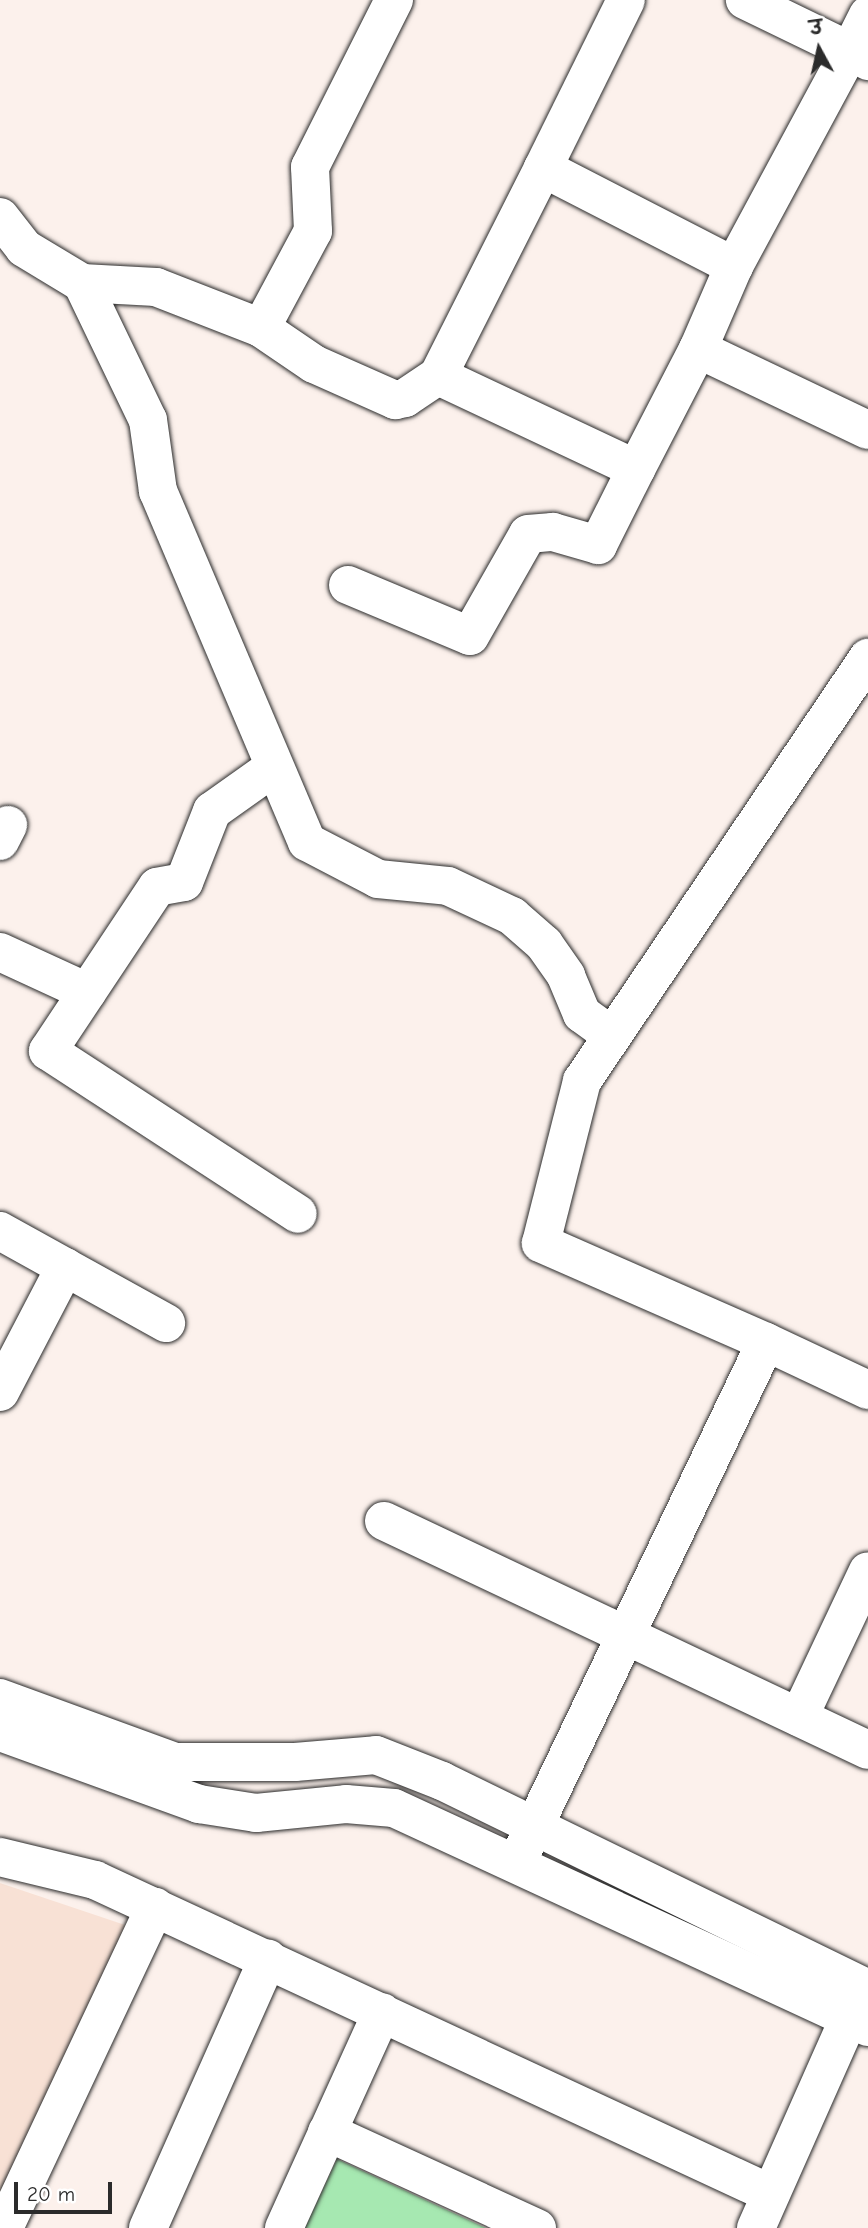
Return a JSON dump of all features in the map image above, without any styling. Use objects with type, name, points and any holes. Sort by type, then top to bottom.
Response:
[{"type":"street","points":[[261,328],[313,231],[310,167],[394,0]]},
{"type":"street","points":[[0,217],[24,248],[82,283],[156,287],[261,328],[314,364],[395,400],[405,398],[438,376],[626,0]]},
{"type":"street","points":[[745,0],[859,56]]},
{"type":"street","points":[[348,585],[470,636],[528,534],[553,532],[598,544],[698,349],[734,266],[859,56],[868,15]]},
{"type":"street","points":[[543,168],[734,266]]},
{"type":"street","points":[[82,283],[148,420],[158,491],[307,842],[377,879],[447,886],[512,916],[544,944],[566,976],[582,1014],[612,1036]]},
{"type":"street","points":[[698,349],[868,430]]},
{"type":"street","points":[[438,376],[636,469]]},
{"type":"street","points":[[868,658],[582,1081],[541,1243],[868,1390]]},
{"type":"street","points":[[274,768],[212,811],[184,882],[157,887],[48,1051],[298,1214]]},
{"type":"street","points":[[0,952],[87,992]]},
{"type":"street","points":[[0,1231],[166,1323]]},
{"type":"street","points":[[0,1392],[65,1267]]},
{"type":"street","points":[[516,1864],[766,1342]]},
{"type":"street","points":[[384,1521],[868,1750]]},
{"type":"street","points":[[799,1717],[868,1571]]},
{"type":"street","points":[[0,1698],[175,1762],[295,1762],[376,1755],[442,1781],[535,1826],[862,2011]]},
{"type":"street","points":[[0,1732],[199,1804],[256,1813],[346,1804],[394,1808],[516,1864],[862,2011]]},
{"type":"street","points":[[0,1857],[95,1880],[771,2194]]},
{"type":"street","points":[[4,2228],[155,1907]]},
{"type":"street","points":[[148,2228],[268,1959]]},
{"type":"street","points":[[756,2228],[862,2011]]},
{"type":"street","points":[[284,2228],[382,2012]]},
{"type":"street","points":[[327,2132],[537,2228]]},
{"type":"shaded area","points":[[0,1883],[128,1926],[0,2201]]},
{"type":"green space","points":[[337,2159],[486,2228],[305,2228]]}]
